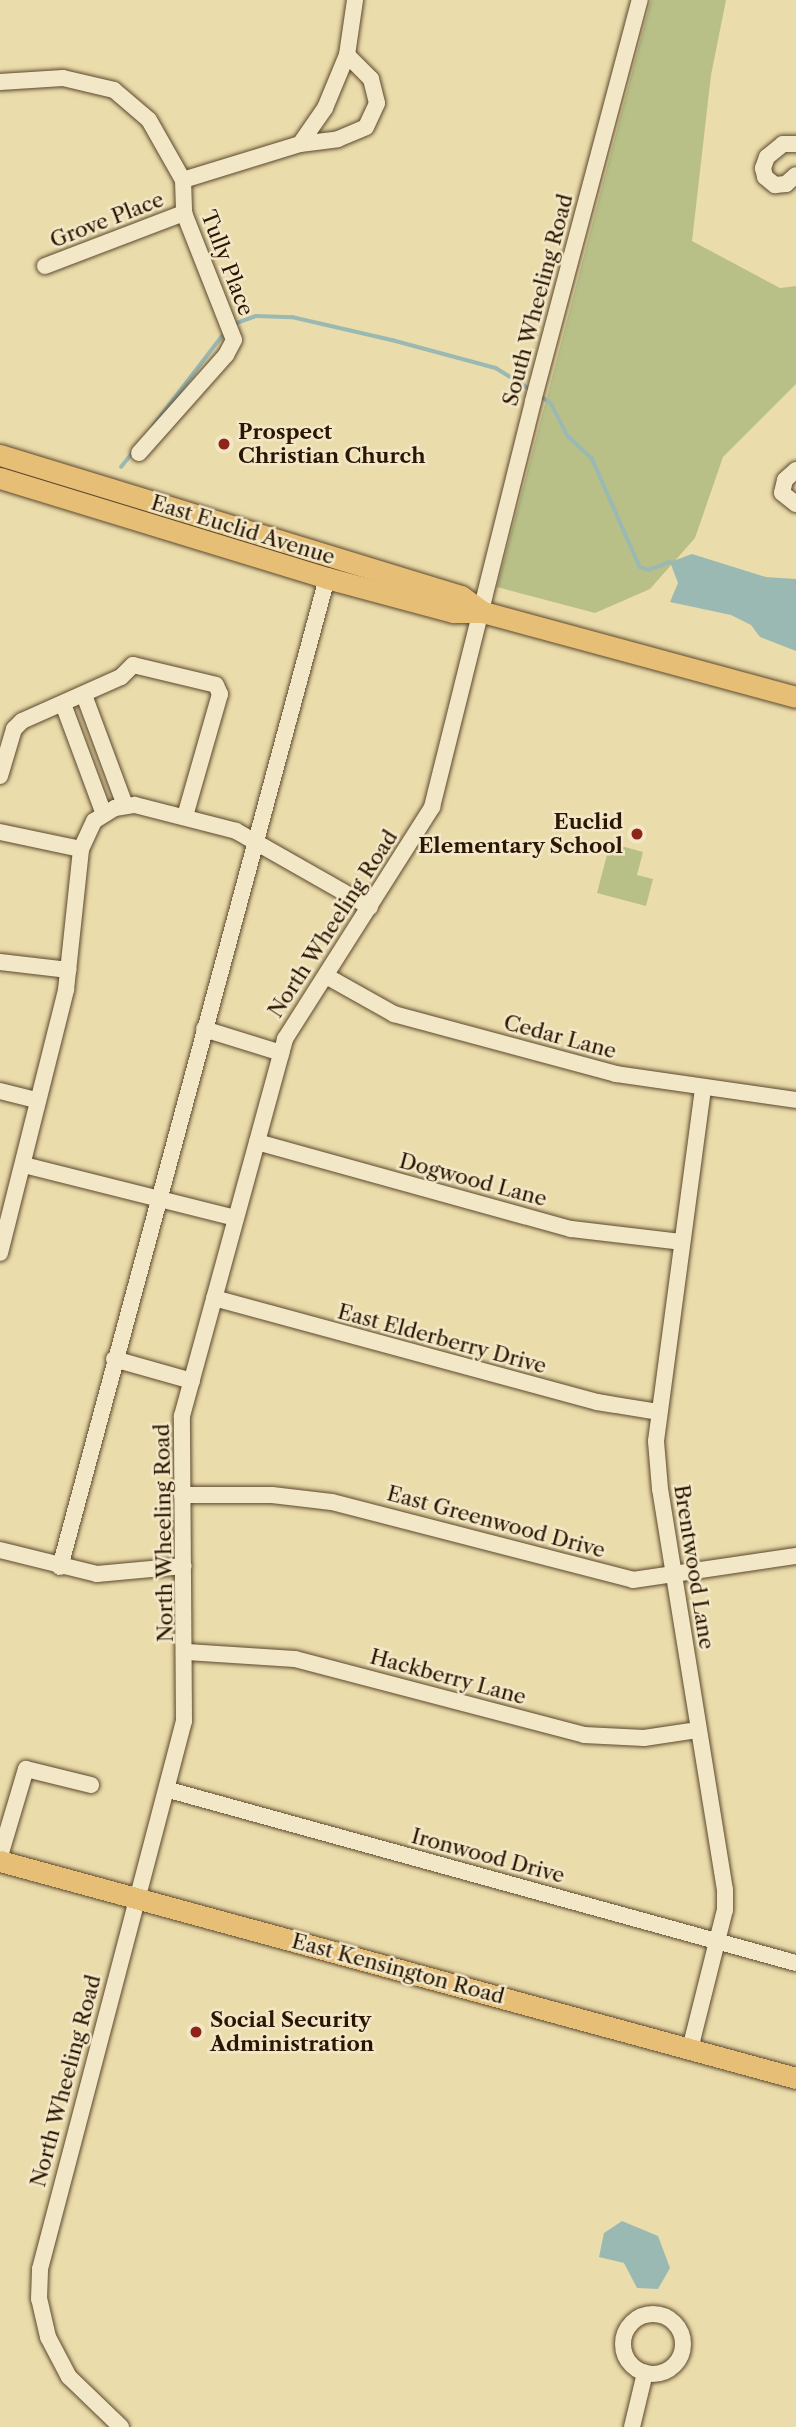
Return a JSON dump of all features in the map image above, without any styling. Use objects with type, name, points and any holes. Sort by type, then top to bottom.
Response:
[{"type":"main road","name":"East Euclid Avenue","points":[[0,455],[461,596],[482,612]]},
{"type":"main road","name":"East Euclid Avenue","points":[[0,478],[327,578],[453,612],[482,612],[796,697]]},
{"type":"main road","name":"East Kensington Road","points":[[0,1858],[796,2078]]},
{"type":"street","points":[[300,144],[324,108],[347,55],[355,0]]},
{"type":"street","name":"South Wheeling Road","points":[[482,612],[533,401],[640,0]]},
{"type":"street","points":[[183,180],[300,144],[338,139],[366,127],[377,103],[371,79],[347,55]]},
{"type":"street","name":"Tully Place","points":[[0,82],[63,78],[114,90],[149,120],[183,180],[184,213],[234,340],[226,355],[139,453]]},
{"type":"street","points":[[796,145],[783,144],[767,157],[763,168],[765,177],[775,184],[786,184],[796,175]]},
{"type":"street","name":"Grove Place","points":[[46,266],[184,213]]},
{"type":"street","points":[[796,470],[785,480],[782,493],[796,504]]},
{"type":"street","points":[[60,1567],[157,1198],[327,578]]},
{"type":"street","name":"North Wheeling Road","points":[[121,2427],[69,2377],[48,2337],[39,2299],[45,2241],[137,1897],[169,1790],[184,1721],[187,1651],[181,1436],[192,1381],[281,1053],[294,1023],[432,807],[482,612]]},
{"type":"street","points":[[0,776],[14,729],[22,721],[121,677],[133,665],[216,685],[220,694],[185,816]]},
{"type":"street","points":[[84,695],[124,806]]},
{"type":"street","points":[[63,704],[104,814]]},
{"type":"street","points":[[0,1253],[4,1226],[24,1165],[35,1100],[69,970],[81,849],[87,832],[104,814],[124,806],[148,806],[257,839],[370,907]]},
{"type":"street","points":[[0,832],[81,849]]},
{"type":"street","points":[[0,962],[69,970]]},
{"type":"street","name":"Cedar Lane","points":[[326,976],[374,1005],[415,1020],[616,1074],[796,1100]]},
{"type":"street","points":[[204,1028],[281,1053]]},
{"type":"street","name":"Brentwood Lane","points":[[690,2049],[717,1942],[725,1890],[657,1464],[659,1412],[703,1088]]},
{"type":"street","points":[[0,1091],[35,1100]]},
{"type":"street","name":"Dogwood Lane","points":[[257,1142],[571,1229],[681,1242]]},
{"type":"street","points":[[24,1165],[235,1218]]},
{"type":"street","name":"East Elderberry Drive","points":[[214,1298],[597,1402],[659,1412]]},
{"type":"street","points":[[114,1359],[192,1381]]},
{"type":"street","name":"East Greenwood Drive","points":[[183,1495],[272,1495],[332,1502],[621,1578],[643,1581],[796,1556]]},
{"type":"street","points":[[0,1550],[97,1574],[184,1566]]},
{"type":"street","name":"Hackberry Lane","points":[[187,1651],[295,1659],[584,1735],[643,1738],[698,1730]]},
{"type":"street","points":[[0,1858],[26,1769],[91,1785]]},
{"type":"street","name":"Ironwood Drive","points":[[169,1790],[796,1963]]},
{"type":"street","points":[[632,2427],[645,2374]]},
{"type":"green space","points":[[651,0],[726,0],[711,75],[692,241],[780,288],[796,286],[796,384],[723,457],[695,538],[650,589],[595,613],[497,587]]},
{"type":"green space","points":[[610,843],[643,852],[637,875],[653,879],[646,906],[597,893]]},
{"type":"water","points":[[692,554],[766,577],[796,579],[796,651],[760,637],[751,625],[731,615],[670,602],[678,583],[670,562]]},
{"type":"water","points":[[622,2221],[658,2236],[670,2268],[658,2289],[637,2288],[624,2263],[599,2257],[604,2233]]},
{"type":"waterway","points":[[237,323],[256,316],[292,317],[496,368],[529,389]]},
{"type":"waterway","points":[[153,426],[222,336]]},
{"type":"waterway","points":[[539,395],[551,403],[567,435],[592,458],[640,567],[649,570],[670,562]]},
{"type":"waterway","points":[[121,467],[133,452]]},
{"type":"place","name":"Prospect Christian Church","points":[[224,444]]},
{"type":"place","name":"Euclid Elementary School","points":[[637,834]]},
{"type":"place","name":"Social Security Administration","points":[[196,2032]]}]
